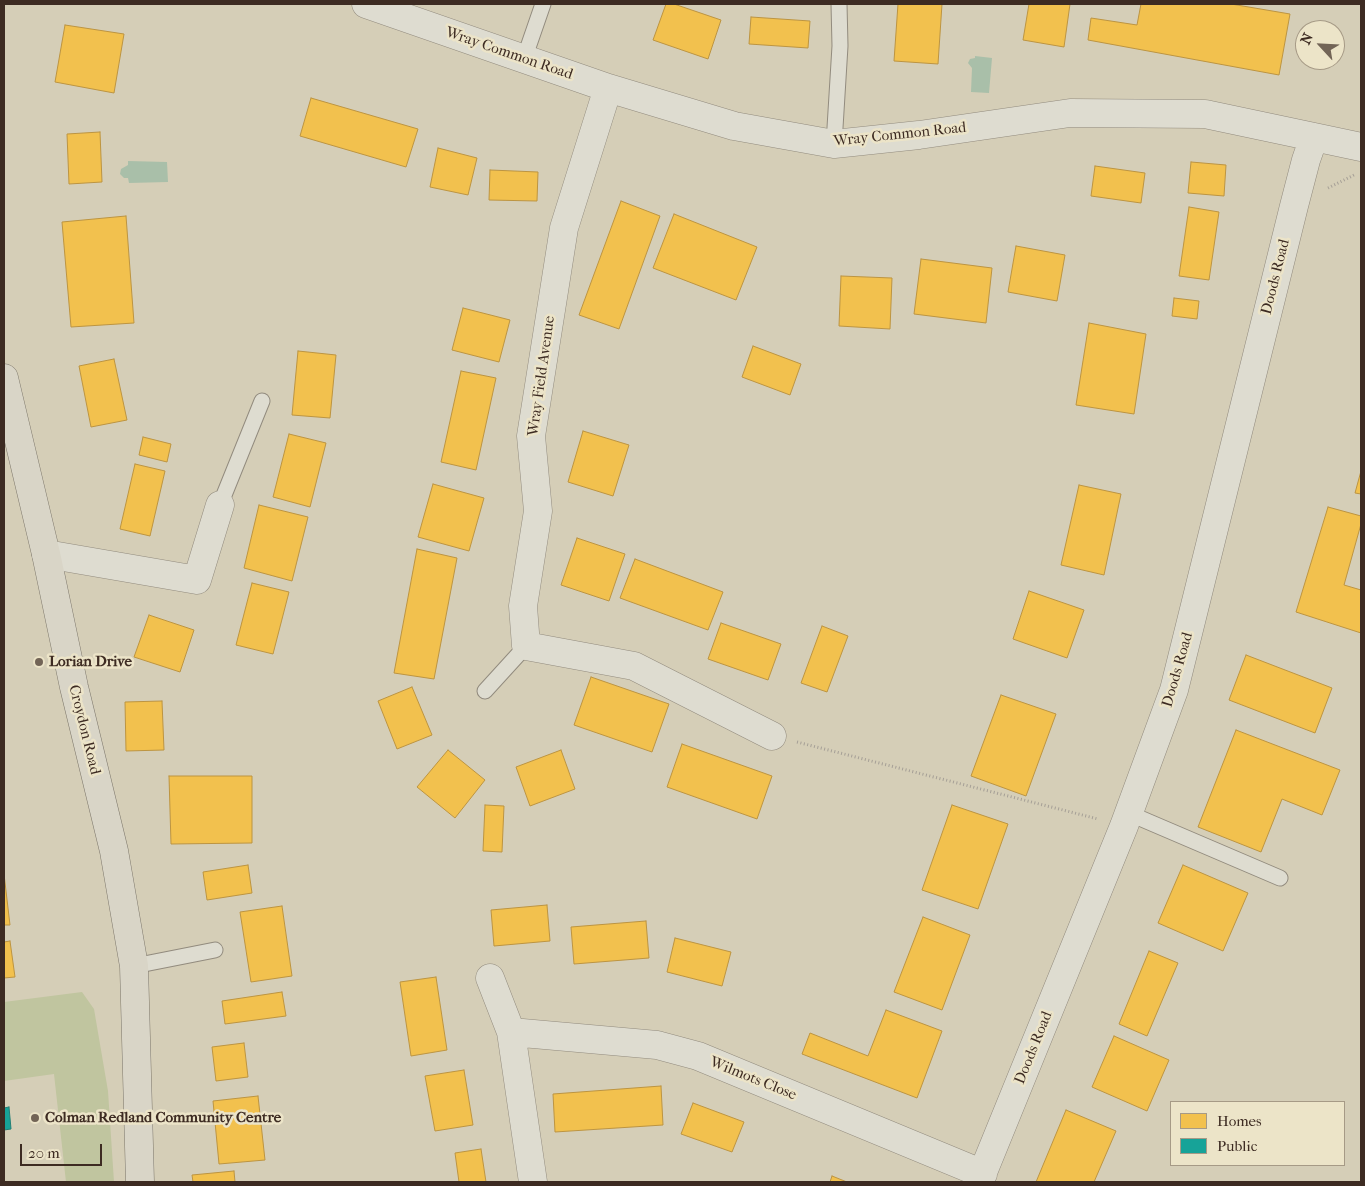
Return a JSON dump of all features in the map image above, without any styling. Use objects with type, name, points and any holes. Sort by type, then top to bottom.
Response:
[{"type":"main road","name":"Croydon Road","points":[[4,378],[46,554],[74,687],[114,851],[134,966],[140,1182]]},
{"type":"street","name":"Wray Common Road","points":[[366,4],[608,88],[734,126],[834,144],[919,135],[1070,113],[1205,114],[1361,148]]},
{"type":"street","name":"Wray Field Avenue","points":[[526,646],[522,606],[538,511],[531,436],[564,228],[608,88]]},
{"type":"street","name":"Doods Road","points":[[981,1178],[1126,819],[1174,690],[1294,206],[1314,137]]},
{"type":"street","points":[[46,554],[197,580],[220,504]]},
{"type":"street","points":[[526,646],[634,666],[772,736]]},
{"type":"street","points":[[490,978],[511,1032],[532,1182]]},
{"type":"street","name":"Wilmots Close","points":[[511,1032],[658,1045],[698,1056],[981,1178]]},
{"type":"lane","points":[[524,59],[543,4]]},
{"type":"lane","points":[[834,144],[840,46],[839,4]]},
{"type":"lane","points":[[220,504],[262,401]]},
{"type":"lane","points":[[485,691],[526,646]]},
{"type":"lane","points":[[1126,819],[1280,878]]},
{"type":"lane","points":[[134,966],[215,950]]},
{"type":"path","points":[[772,736],[1126,819]]},
{"type":"shaded area","points":[[975,56],[992,58],[989,93],[971,92],[972,68],[968,63]]},
{"type":"shaded area","points":[[128,161],[167,162],[168,182],[129,183],[128,178],[124,178],[120,174],[121,169],[128,165]]},
{"type":"shaded area","points":[[82,992],[94,1009],[108,1091],[114,1182],[66,1182],[54,1074],[4,1081],[4,1002]]},
{"type":"building: Homes","points":[[666,4],[674,4],[721,20],[708,59],[653,40]]},
{"type":"building: Homes","points":[[898,4],[942,4],[938,64],[894,61]]},
{"type":"building: Homes","points":[[1029,4],[1070,4],[1064,47],[1023,40]]},
{"type":"building: Homes","points":[[1141,4],[1231,4],[1290,14],[1279,75],[1088,40],[1091,18],[1137,25]]},
{"type":"building: Homes","points":[[751,17],[810,21],[808,48],[749,44]]},
{"type":"building: Homes","points":[[65,25],[124,34],[114,93],[55,82]]},
{"type":"building: Homes","points":[[311,98],[418,129],[406,167],[300,136]]},
{"type":"building: Homes","points":[[100,132],[102,182],[69,184],[67,134]]},
{"type":"building: Homes","points":[[438,148],[477,158],[468,195],[430,187]]},
{"type":"building: Homes","points":[[1191,162],[1226,165],[1224,196],[1188,193]]},
{"type":"building: Homes","points":[[1095,166],[1145,173],[1141,203],[1091,196]]},
{"type":"building: Homes","points":[[490,170],[538,172],[537,201],[489,200]]},
{"type":"building: Homes","points":[[621,201],[660,216],[619,329],[579,315]]},
{"type":"building: Homes","points":[[1189,207],[1219,212],[1209,280],[1179,276]]},
{"type":"building: Homes","points":[[674,214],[757,247],[736,300],[653,268]]},
{"type":"building: Homes","points":[[126,216],[134,323],[71,327],[62,222]]},
{"type":"building: Homes","points":[[1016,246],[1065,255],[1057,301],[1008,292]]},
{"type":"building: Homes","points":[[921,259],[992,268],[986,323],[914,314]]},
{"type":"building: Homes","points":[[841,276],[892,278],[890,329],[839,326]]},
{"type":"building: Homes","points":[[1174,298],[1199,301],[1197,319],[1172,316]]},
{"type":"building: Homes","points":[[463,308],[510,320],[499,362],[452,350]]},
{"type":"building: Homes","points":[[1089,323],[1146,334],[1134,414],[1076,405]]},
{"type":"building: Homes","points":[[753,346],[801,364],[790,395],[742,377]]},
{"type":"building: Homes","points":[[298,351],[336,355],[330,418],[292,415]]},
{"type":"building: Homes","points":[[114,359],[127,420],[91,427],[79,366]]},
{"type":"building: Homes","points":[[461,371],[496,378],[476,470],[441,462]]},
{"type":"building: Homes","points":[[583,431],[629,445],[613,496],[568,482]]},
{"type":"building: Homes","points":[[289,434],[326,443],[310,507],[273,497]]},
{"type":"building: Homes","points":[[143,437],[171,444],[167,462],[139,455]]},
{"type":"building: Homes","points":[[135,464],[165,471],[150,536],[120,529]]},
{"type":"building: Homes","points":[[1361,471],[1361,494],[1355,493]]},
{"type":"building: Homes","points":[[433,484],[484,498],[469,551],[418,537]]},
{"type":"building: Homes","points":[[1079,485],[1121,494],[1104,575],[1061,565]]},
{"type":"building: Homes","points":[[259,505],[308,517],[292,581],[244,568]]},
{"type":"building: Homes","points":[[1328,507],[1361,516],[1361,524],[1344,585],[1361,590],[1361,633],[1296,612]]},
{"type":"building: Homes","points":[[577,538],[625,554],[609,601],[561,585]]},
{"type":"building: Homes","points":[[417,549],[457,558],[434,679],[394,673]]},
{"type":"building: Homes","points":[[635,559],[723,592],[708,630],[620,598]]},
{"type":"building: Homes","points":[[252,583],[289,592],[273,654],[236,645]]},
{"type":"building: Homes","points":[[1029,591],[1084,610],[1067,658],[1013,639]]},
{"type":"building: Homes","points":[[149,615],[194,630],[180,672],[134,657]]},
{"type":"building: Homes","points":[[721,623],[781,644],[768,680],[708,659]]},
{"type":"building: Homes","points":[[822,626],[848,636],[827,692],[801,683]]},
{"type":"building: Homes","points":[[1246,655],[1332,688],[1315,733],[1229,700]]},
{"type":"building: Homes","points":[[591,677],[669,704],[652,752],[574,725]]},
{"type":"building: Homes","points":[[412,687],[432,735],[397,749],[378,701]]},
{"type":"building: Homes","points":[[1001,695],[1056,714],[1026,796],[971,776]]},
{"type":"building: Homes","points":[[162,701],[164,750],[126,751],[125,702]]},
{"type":"building: Homes","points":[[1236,730],[1340,770],[1322,815],[1282,799],[1261,852],[1198,827]]},
{"type":"building: Homes","points":[[682,744],[772,776],[757,819],[667,787]]},
{"type":"building: Homes","points":[[448,750],[485,780],[455,818],[417,787]]},
{"type":"building: Homes","points":[[561,750],[575,789],[530,806],[516,767]]},
{"type":"building: Homes","points":[[169,776],[252,776],[252,843],[171,844]]},
{"type":"building: Homes","points":[[485,805],[504,806],[502,852],[483,851]]},
{"type":"building: Homes","points":[[952,805],[1008,824],[978,909],[922,890]]},
{"type":"building: Homes","points":[[248,865],[252,893],[207,900],[203,872]]},
{"type":"building: Homes","points":[[1183,865],[1248,893],[1223,951],[1158,923]]},
{"type":"building: Homes","points":[[4,874],[10,925],[4,925]]},
{"type":"building: Homes","points":[[547,905],[550,941],[494,946],[491,910]]},
{"type":"building: Homes","points":[[282,906],[292,976],[251,982],[240,912]]},
{"type":"building: Homes","points":[[923,917],[970,935],[942,1010],[894,992]]},
{"type":"building: Homes","points":[[646,921],[649,958],[574,964],[571,927]]},
{"type":"building: Homes","points":[[675,938],[731,952],[722,986],[667,972]]},
{"type":"building: Homes","points":[[10,941],[15,977],[4,978],[4,942]]},
{"type":"building: Homes","points":[[1149,951],[1178,963],[1147,1036],[1119,1024]]},
{"type":"building: Homes","points":[[436,977],[447,1050],[411,1056],[400,982]]},
{"type":"building: Homes","points":[[282,992],[286,1016],[225,1024],[222,1001]]},
{"type":"building: Homes","points":[[886,1010],[942,1031],[917,1098],[802,1054],[810,1033],[868,1056]]},
{"type":"building: Homes","points":[[1114,1036],[1169,1060],[1147,1111],[1092,1087]]},
{"type":"building: Homes","points":[[244,1043],[248,1077],[216,1081],[212,1047]]},
{"type":"building: Homes","points":[[464,1070],[473,1125],[435,1131],[425,1076]]},
{"type":"building: Homes","points":[[661,1086],[663,1125],[555,1132],[553,1094]]},
{"type":"building: Homes","points":[[258,1096],[265,1160],[219,1164],[213,1101]]},
{"type":"building: Homes","points":[[693,1103],[744,1122],[732,1152],[681,1134]]},
{"type":"building: Homes","points":[[1066,1110],[1116,1131],[1094,1182],[1036,1182]]},
{"type":"building: Homes","points":[[481,1149],[486,1182],[459,1182],[455,1153]]},
{"type":"building: Homes","points":[[234,1171],[235,1182],[193,1182],[192,1175]]},
{"type":"building: Homes","points":[[832,1176],[847,1182],[830,1182]]},
{"type":"building: Public","points":[[9,1107],[11,1129],[4,1130],[4,1108]]},
{"type":"place","name":"Lorian Drive","points":[[39,662]]},
{"type":"place","name":"Colman Redland Community Centre","points":[[35,1118]]}]
